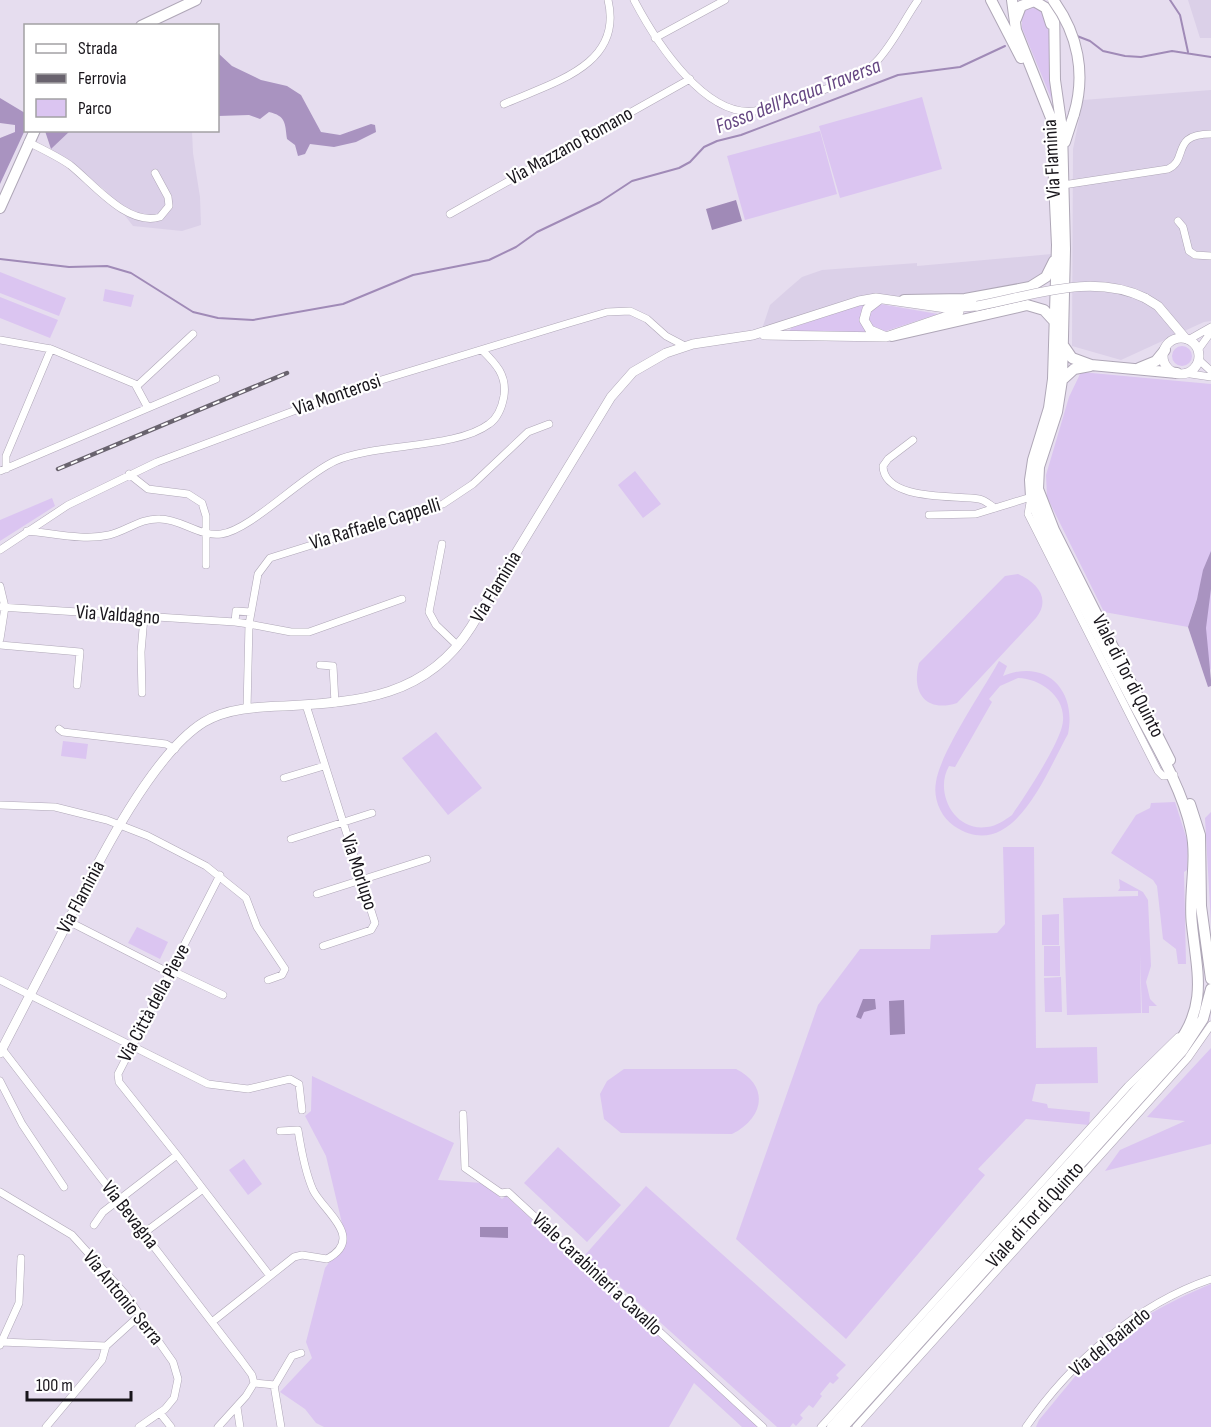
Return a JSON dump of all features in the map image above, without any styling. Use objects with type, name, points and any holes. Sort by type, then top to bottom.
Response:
[{"type":"main road","points":[[145,24],[196,0]]},
{"type":"main road","points":[[991,0],[1021,59],[1035,76]]},
{"type":"main road","name":"Via Flaminia","points":[[1012,0],[1016,30],[1051,118],[1057,252],[1055,322]]},
{"type":"main road","points":[[1054,0],[1070,28],[1079,59],[1080,86],[1062,154]]},
{"type":"main road","name":"Via Flaminia","points":[[1054,0],[1065,249],[1062,380]]},
{"type":"main road","points":[[1016,30],[1019,9],[1026,3],[1034,1],[1047,10],[1054,35]]},
{"type":"main road","points":[[0,208],[34,132]]},
{"type":"main road","points":[[904,300],[965,299],[1030,287],[1047,275],[1057,252]]},
{"type":"main road","points":[[889,337],[1027,305],[1044,310],[1055,322]]},
{"type":"main road","name":"Viale di Tor di Quinto","points":[[843,1427],[888,1384],[1113,1134],[1191,1041],[1205,1016],[1208,991],[1190,905],[1192,834],[1173,775],[1098,644],[1039,519],[1031,497],[1031,465],[1051,400],[1055,322]]},
{"type":"main road","points":[[1062,345],[1072,358],[1091,365],[1180,373]]},
{"type":"main road","points":[[1134,369],[1153,363],[1166,347]]},
{"type":"main road","points":[[1062,380],[1074,369],[1091,365]]},
{"type":"main road","name":"Viale di Tor di Quinto","points":[[1062,380],[1057,412],[1038,472],[1039,494],[1054,530],[1200,835],[1201,906],[1211,979]]},
{"type":"main road","name":"Viale di Tor di Quinto","points":[[832,1427],[1024,1208],[1176,1046],[1191,1024],[1208,991]]},
{"type":"street","points":[[504,104],[568,75],[594,58],[610,33],[608,0]]},
{"type":"street","points":[[634,0],[655,39],[690,79],[730,110],[746,112],[763,109],[846,80],[866,70],[887,48],[918,0]]},
{"type":"street","points":[[655,39],[725,0]]},
{"type":"street","name":"Via Mazzano Romano","points":[[450,214],[690,79]]},
{"type":"street","name":"Via Flaminia","points":[[1063,184],[1168,170],[1176,164],[1184,142],[1197,135],[1211,134]]},
{"type":"street","points":[[28,142],[66,163],[125,210],[148,219],[164,215],[169,204],[155,173]]},
{"type":"street","points":[[1178,221],[1183,227],[1189,251],[1195,255],[1211,256]]},
{"type":"street","name":"Via Flaminia","points":[[753,335],[889,337],[977,306],[1082,285],[1113,287],[1145,298],[1158,306],[1187,339]]},
{"type":"street","points":[[880,299],[868,307],[864,320],[870,330],[889,337]]},
{"type":"street","name":"Via Flaminia","points":[[1,1051],[120,824],[186,735],[207,720],[247,709],[335,703],[374,697],[409,684],[434,668],[458,646],[617,387],[645,363],[685,346],[753,335],[855,302],[880,299],[904,300],[946,308],[977,306]]},
{"type":"street","name":"Via Monterosi","points":[[0,550],[68,505],[129,474],[355,388],[482,350],[620,311],[644,316],[666,336],[685,346]]},
{"type":"street","points":[[1168,318],[1170,329],[1165,363],[1180,373],[1211,377]]},
{"type":"street","points":[[1166,347],[1177,338],[1187,339],[1211,330]]},
{"type":"street","points":[[1180,373],[1193,369],[1211,330]]},
{"type":"street","points":[[137,386],[193,334]]},
{"type":"street","points":[[1187,339],[1211,371]]},
{"type":"street","points":[[0,340],[51,349],[137,386],[148,408]]},
{"type":"street","points":[[3,470],[6,456],[51,349]]},
{"type":"street","points":[[27,531],[101,536],[140,522],[161,519],[179,522],[207,533],[222,534],[233,530],[308,477],[338,460],[458,436],[489,424],[500,409],[504,385],[498,366],[482,350]]},
{"type":"street","points":[[3,470],[216,379]]},
{"type":"street","name":"Via Raffaele Cappelli","points":[[249,624],[258,574],[270,558],[438,506],[473,484],[528,432],[549,424]]},
{"type":"street","points":[[913,440],[888,459],[883,466],[885,476],[893,485],[914,492],[982,500],[995,508]]},
{"type":"street","points":[[129,474],[148,489],[188,494],[199,501],[206,511],[206,565]]},
{"type":"street","points":[[929,515],[976,514],[1031,497]]},
{"type":"street","points":[[442,544],[429,612],[436,625],[458,646]]},
{"type":"street","points":[[0,586],[2,607],[0,639]]},
{"type":"street","name":"Via Valdagno","points":[[2,607],[235,622],[291,632],[309,632],[402,599]]},
{"type":"street","points":[[235,622],[236,611],[250,612]]},
{"type":"street","points":[[142,693],[141,652],[144,617]]},
{"type":"street","points":[[247,709],[249,624]]},
{"type":"street","points":[[0,645],[80,652],[77,685]]},
{"type":"street","points":[[320,665],[333,666],[335,703]]},
{"type":"street","name":"Via Morlupo","points":[[306,705],[375,926],[371,930],[323,946]]},
{"type":"street","points":[[59,729],[63,732],[166,744],[175,749]]},
{"type":"street","points":[[284,778],[324,766]]},
{"type":"street","points":[[0,805],[55,807],[120,824],[220,875],[246,898],[257,927],[285,969],[282,975],[268,980]]},
{"type":"street","points":[[291,839],[372,813]]},
{"type":"street","points":[[316,894],[427,859]]},
{"type":"street","name":"Via Città della Pieve","points":[[202,1189],[119,1082],[118,1071],[220,875]]},
{"type":"street","points":[[68,921],[170,973],[177,973],[223,996]]},
{"type":"street","points":[[0,980],[132,1045],[192,1078],[220,1087],[254,1088],[290,1079],[299,1084],[302,1110]]},
{"type":"street","name":"Viale di Tor di Quinto","points":[[1113,1134],[1198,1046],[1211,1025]]},
{"type":"street","name":"Via Bevagna","points":[[1,1051],[212,1322],[252,1375],[254,1383]]},
{"type":"street","points":[[0,1081],[33,1142],[64,1187]]},
{"type":"street","name":"Viale Carabinieri a Cavallo","points":[[463,1114],[465,1168],[501,1193],[508,1192],[763,1427]]},
{"type":"street","points":[[212,1322],[296,1256],[327,1259],[336,1253],[342,1240],[340,1223],[312,1187],[298,1130],[280,1131]]},
{"type":"street","points":[[94,1225],[103,1212],[177,1155]]},
{"type":"street","points":[[144,1233],[202,1189],[270,1276]]},
{"type":"street","name":"Via Antonio Serra","points":[[0,1192],[72,1235],[126,1295],[139,1316],[160,1341],[175,1366],[178,1379],[174,1398],[160,1413],[139,1427]]},
{"type":"street","points":[[21,1258],[19,1303],[1,1343],[106,1346]]},
{"type":"street","name":"Via del Baiardo","points":[[1026,1427],[1052,1392],[1111,1337],[1159,1303],[1211,1279]]},
{"type":"street","points":[[46,1427],[102,1360],[106,1346],[139,1316]]},
{"type":"street","name":"Viale di Tor di Quinto","points":[[821,1427],[927,1316]]},
{"type":"street","points":[[281,1427],[274,1385],[292,1356],[301,1353]]},
{"type":"street","points":[[218,1427],[237,1407],[254,1383],[274,1385]]},
{"type":"street","name":"Viale di Tor di Quinto","points":[[856,1427],[888,1384]]},
{"type":"street","points":[[237,1407],[240,1427]]},
{"type":"street","points":[[160,1413],[171,1427]]},
{"type":"shaded area","points":[[1188,0],[1211,0],[1211,38],[1200,38]]},
{"type":"shaded area","points":[[219,54],[232,66],[261,80],[287,86],[301,95],[321,132],[340,135],[371,124],[375,125],[376,132],[356,142],[334,147],[310,144],[305,154],[298,156],[295,145],[287,139],[282,118],[269,112],[260,119],[249,115],[219,116]]},
{"type":"shaded area","points":[[1211,90],[1211,321],[1204,322],[1121,360],[1072,346],[1073,149],[1083,100]]},
{"type":"shaded area","points":[[0,98],[24,112],[24,132],[0,184],[0,138],[15,132],[15,125],[0,123]]},
{"type":"shaded area","points":[[46,132],[69,132],[51,149]]},
{"type":"shaded area","points":[[69,132],[192,132],[201,225],[182,231],[133,226],[105,190],[51,149]]},
{"type":"shaded area","points":[[736,200],[742,221],[712,230],[706,209]]},
{"type":"shaded area","points":[[1052,254],[1043,276],[1021,285],[939,297],[893,296],[763,326],[770,305],[802,277],[822,270],[917,263],[917,266]]},
{"type":"shaded area","points":[[1211,551],[1211,589],[1206,628],[1211,680],[1211,686],[1208,687],[1188,627],[1203,570]]},
{"type":"shaded area","points":[[863,999],[875,999],[876,1009],[864,1012],[861,1019],[856,1017]]},
{"type":"shaded area","points":[[904,1000],[905,1034],[890,1035],[889,1001]]},
{"type":"shaded area","points":[[480,1227],[508,1227],[508,1238],[480,1237]]},
{"type":"green space","points":[[1034,7],[1043,10],[1051,39],[1054,105],[1022,28],[1022,16],[1025,10]]},
{"type":"green space","points":[[922,97],[942,169],[840,198],[819,126]]},
{"type":"green space","points":[[820,131],[837,194],[745,220],[727,156]]},
{"type":"green space","points":[[0,272],[66,298],[59,316],[0,293]]},
{"type":"green space","points":[[105,289],[134,295],[131,307],[103,301]]},
{"type":"green space","points":[[0,297],[58,320],[50,338],[0,318]]},
{"type":"green space","points":[[866,303],[868,333],[789,332],[791,328]]},
{"type":"green space","points":[[880,304],[938,314],[883,332],[875,330],[868,317],[871,310]]},
{"type":"green space","points":[[1178,346],[1186,346],[1192,352],[1192,360],[1186,366],[1178,366],[1172,360],[1172,352]]},
{"type":"green space","points":[[1081,372],[1211,384],[1211,556],[1190,620],[1211,582],[1211,671],[1190,621],[1188,627],[1104,612],[1047,497],[1046,475],[1069,397]]},
{"type":"green space","points":[[635,471],[661,504],[643,518],[618,485]]},
{"type":"green space","points":[[52,498],[55,506],[0,541],[0,520]]},
{"type":"green space","points":[[1018,574],[1031,582],[1040,592],[1042,604],[1036,618],[957,703],[937,705],[929,703],[923,698],[917,683],[919,663],[1005,576]]},
{"type":"green space","points":[[999,661],[1007,666],[1003,676],[1033,671],[1055,682],[1063,692],[1068,704],[1070,718],[1068,734],[1038,791],[1025,809],[1010,824],[994,834],[975,835],[949,822],[939,806],[935,788],[945,755]],"holes":[[[1018,678],[1028,679],[1046,687],[1059,701],[1063,719],[1061,730],[1039,774],[1012,815],[991,826],[975,827],[957,817],[950,808],[944,787],[945,776],[949,766],[955,767],[992,702],[989,699],[1000,686]]]},
{"type":"green space","points":[[436,732],[482,788],[448,815],[402,758]]},
{"type":"green space","points":[[63,741],[88,744],[86,759],[61,756]]},
{"type":"green space","points":[[1175,802],[1188,843],[1187,870],[1184,872],[1186,964],[1178,964],[1176,949],[1163,939],[1157,886],[1153,880],[1111,853],[1136,815],[1150,808],[1151,803]]},
{"type":"green space","points":[[1211,812],[1211,924],[1205,818]]},
{"type":"green space","points":[[1003,847],[1034,847],[1036,1048],[1097,1047],[1098,1083],[1036,1084],[1032,1101],[1047,1104],[1048,1108],[1090,1112],[1089,1125],[1026,1119],[978,1169],[985,1175],[846,1339],[736,1239],[818,1005],[860,949],[930,949],[931,935],[997,933],[1005,924]]},
{"type":"green space","points":[[1119,879],[1143,892],[1148,900],[1151,966],[1146,982],[1150,999],[1157,1006],[1149,1006],[1149,1013],[1142,1013],[1140,954],[1141,1013],[1067,1015],[1063,898],[1138,896],[1138,891],[1118,891]]},
{"type":"green space","points":[[1059,914],[1059,945],[1042,945],[1042,915]]},
{"type":"green space","points":[[137,927],[168,942],[160,959],[128,943]]},
{"type":"green space","points":[[1044,946],[1060,946],[1060,976],[1044,976]]},
{"type":"green space","points":[[1061,977],[1062,1012],[1045,1012],[1044,978]]},
{"type":"green space","points":[[1211,1048],[1211,1144],[1105,1171],[1120,1150],[1185,1121],[1147,1117]]},
{"type":"green space","points":[[624,1069],[736,1069],[754,1084],[759,1102],[751,1119],[732,1134],[621,1133],[604,1119],[600,1094],[607,1081]]},
{"type":"green space","points":[[312,1076],[454,1143],[438,1180],[482,1183],[502,1199],[506,1196],[759,1427],[742,1427],[694,1383],[669,1427],[324,1427],[316,1423],[305,1409],[280,1392],[312,1358],[306,1342],[325,1268],[346,1240],[326,1156],[305,1116],[311,1111]]},
{"type":"green space","points":[[558,1147],[621,1205],[587,1242],[524,1183]]},
{"type":"green space","points":[[244,1159],[262,1184],[248,1195],[229,1170]]},
{"type":"green space","points":[[646,1186],[846,1365],[836,1375],[839,1378],[833,1384],[830,1382],[820,1394],[822,1396],[813,1408],[809,1405],[800,1415],[803,1418],[796,1426],[793,1423],[790,1427],[777,1427],[585,1255]]},
{"type":"green space","points":[[1211,1284],[1211,1427],[1036,1427],[1039,1420],[1073,1380],[1106,1345],[1149,1315]]},
{"type":"waterway","points":[[1170,0],[1180,15],[1188,52]]},
{"type":"waterway","name":"Fosso dell'Acqua Traversa","points":[[1077,36],[1090,41],[1103,51],[1125,56],[1141,57],[1172,51],[1211,57]]},
{"type":"waterway","name":"Fosso dell'Acqua Traversa","points":[[0,259],[69,267],[107,266],[131,273],[193,312],[218,318],[253,320],[343,304],[413,275],[489,260],[516,247],[537,232],[600,202],[632,181],[679,168],[690,162],[704,147],[717,141],[741,135],[898,75],[960,67],[1005,46]]},
{"type":"railway","points":[[58,469],[287,373]]}]
